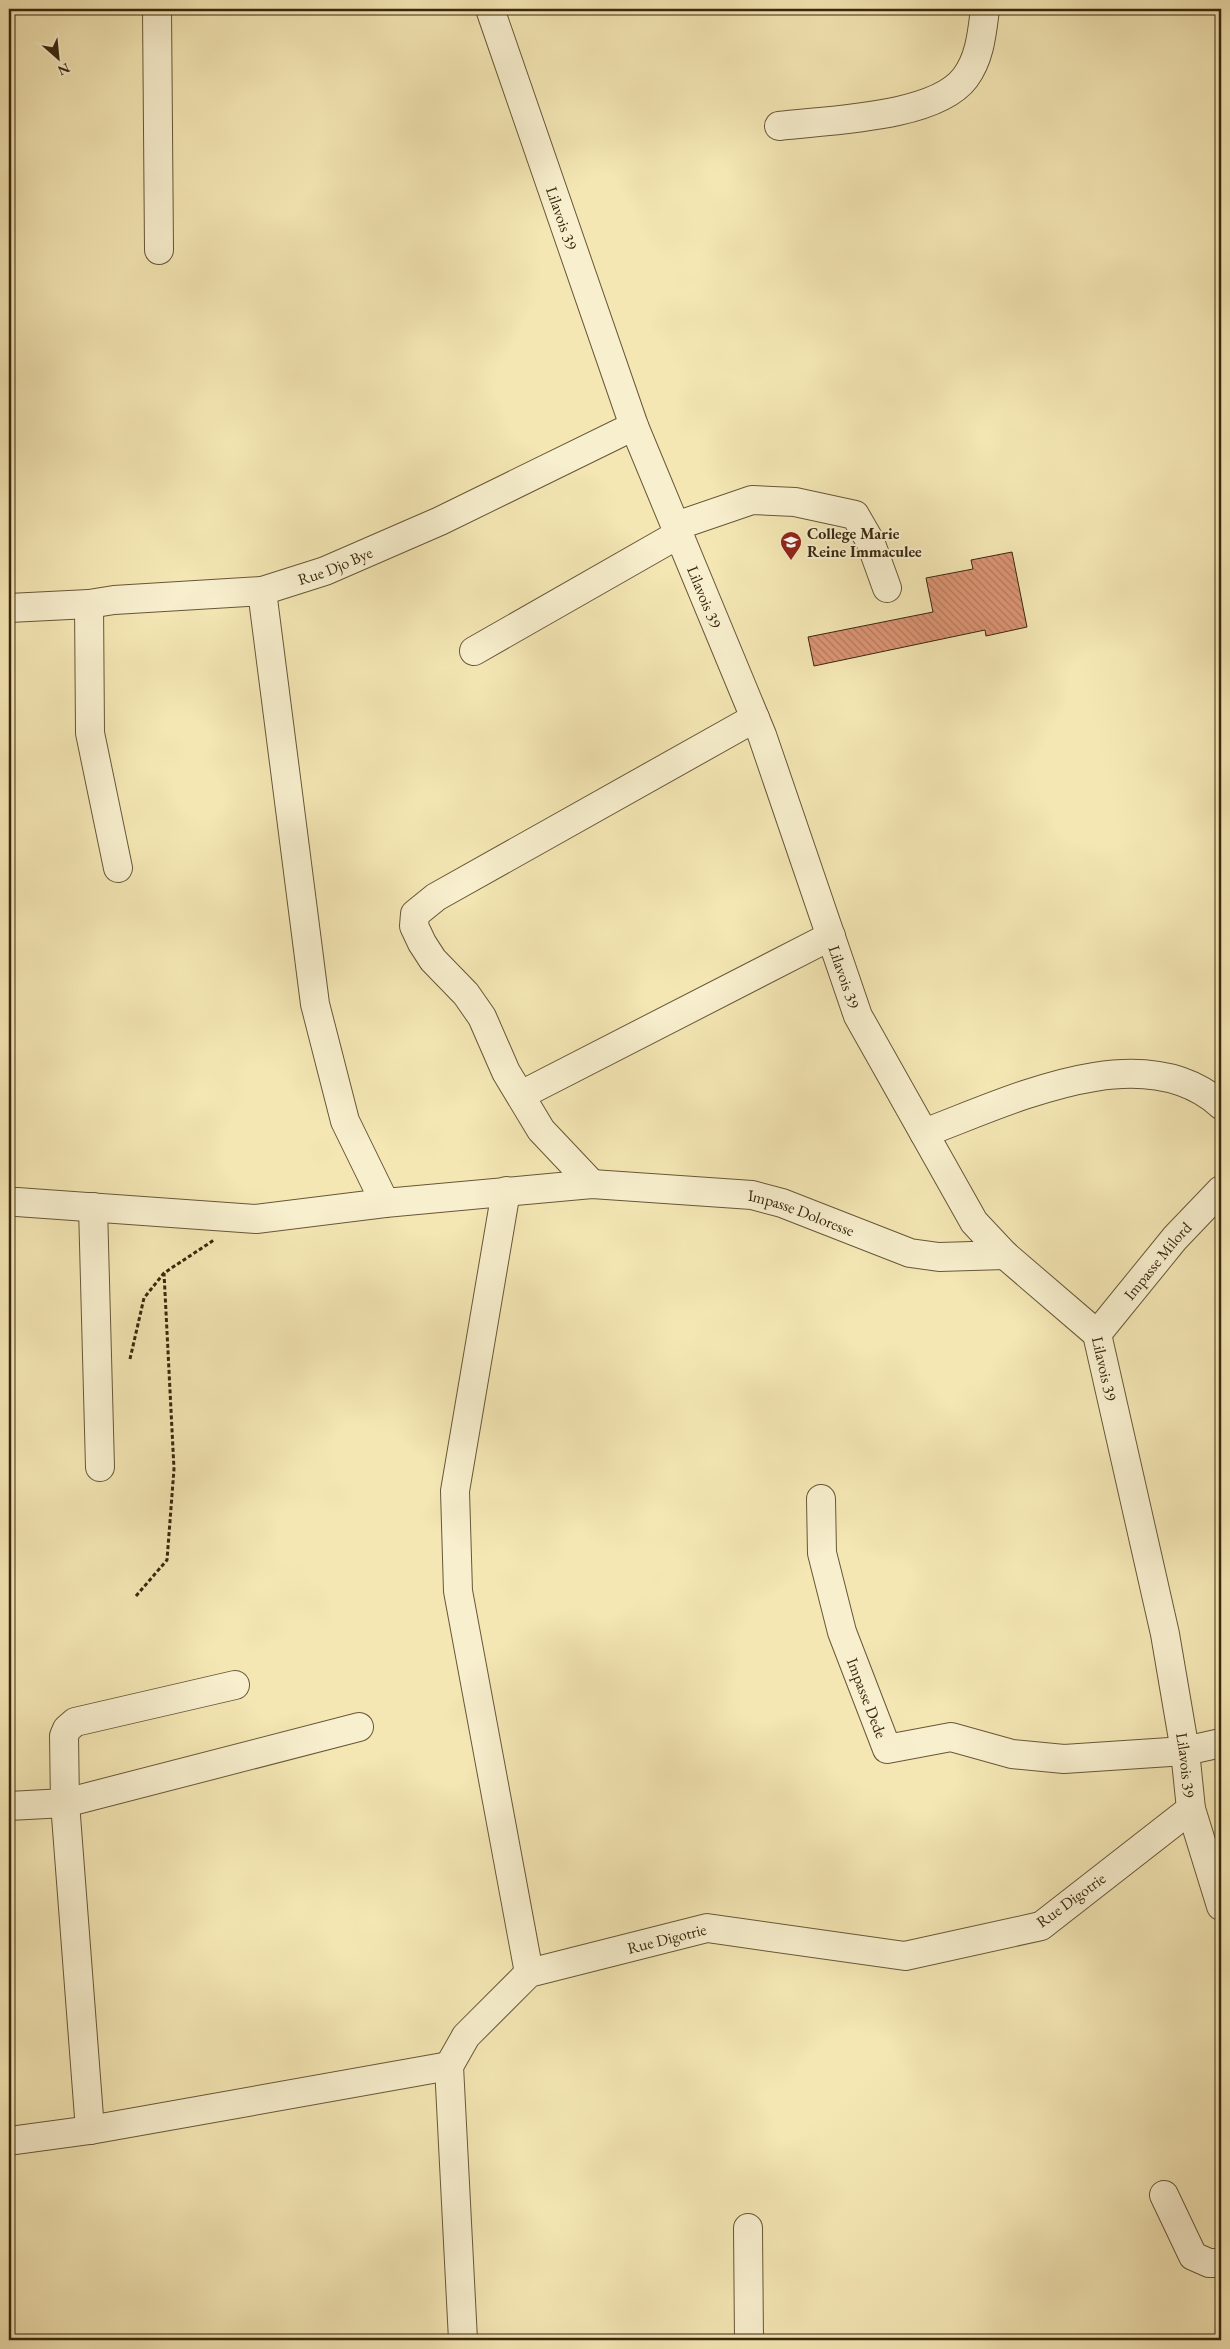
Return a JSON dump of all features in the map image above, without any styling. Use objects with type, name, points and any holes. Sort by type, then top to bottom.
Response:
[{"type":"street","points":[[157,9],[159,250]]},
{"type":"street","name":"Lilavois 39","points":[[490,9],[634,426],[755,718],[858,1016],[974,1222],[1005,1256],[1097,1334],[1165,1634],[1185,1751],[1191,1809],[1221,1906]]},
{"type":"street","points":[[779,126],[907,110],[951,92],[965,78],[979,52],[985,9]]},
{"type":"street","name":"Rue Djo Bye","points":[[9,608],[262,591],[325,571],[440,521],[634,426]]},
{"type":"street","points":[[474,651],[678,530],[752,500],[795,502],[855,515],[870,541],[887,588]]},
{"type":"street","points":[[262,591],[315,1004],[345,1121],[385,1203]]},
{"type":"street","points":[[89,604],[90,733],[118,868]]},
{"type":"street","points":[[592,1184],[542,1130],[496,1052],[476,1009],[466,994],[433,960],[422,943],[414,926],[415,914],[436,898],[755,718]]},
{"type":"street","points":[[521,1095],[831,936]]},
{"type":"street","points":[[924,1133],[1041,1090],[1092,1077],[1138,1073],[1168,1076],[1195,1087],[1221,1105]]},
{"type":"street","name":"Impasse Doloresse","points":[[17,1202],[256,1218],[385,1203],[592,1184],[752,1196],[791,1206],[910,1253],[939,1257],[1005,1256]]},
{"type":"street","name":"Impasse Milord","points":[[1097,1334],[1175,1238],[1221,1190]]},
{"type":"street","points":[[463,2340],[449,2066],[466,2036],[529,1973],[458,1591],[455,1500],[506,1191]]},
{"type":"street","points":[[93,1207],[100,1468]]},
{"type":"street","name":"Impasse Dede","points":[[821,1499],[822,1553],[842,1632],[887,1749],[951,1737],[1012,1754],[1064,1758],[1185,1751]]},
{"type":"street","points":[[90,2130],[65,1803],[64,1736],[67,1729],[75,1722],[234,1685]]},
{"type":"street","points":[[9,1806],[65,1803],[358,1727]]},
{"type":"street","points":[[1185,1751],[1221,1744]]},
{"type":"street","name":"Rue Digotrie","points":[[529,1973],[707,1928],[905,1956],[1041,1926],[1191,1809]]},
{"type":"street","points":[[9,2141],[90,2130],[449,2066]]},
{"type":"street","points":[[1164,2195],[1193,2256],[1209,2263],[1221,2262]]},
{"type":"street","points":[[748,2228],[750,2340]]},
{"type":"path","points":[[130,1359],[144,1298],[164,1273],[220,1236]]},
{"type":"path","points":[[136,1596],[167,1560],[174,1469],[164,1273]]},
{"type":"building","points":[[1012,552],[1027,627],[986,636],[985,630],[814,666],[808,637],[933,612],[926,578],[973,569],[971,560]]},
{"type":"place","name":"College Marie Reine Immaculee","points":[[791,561]]}]
